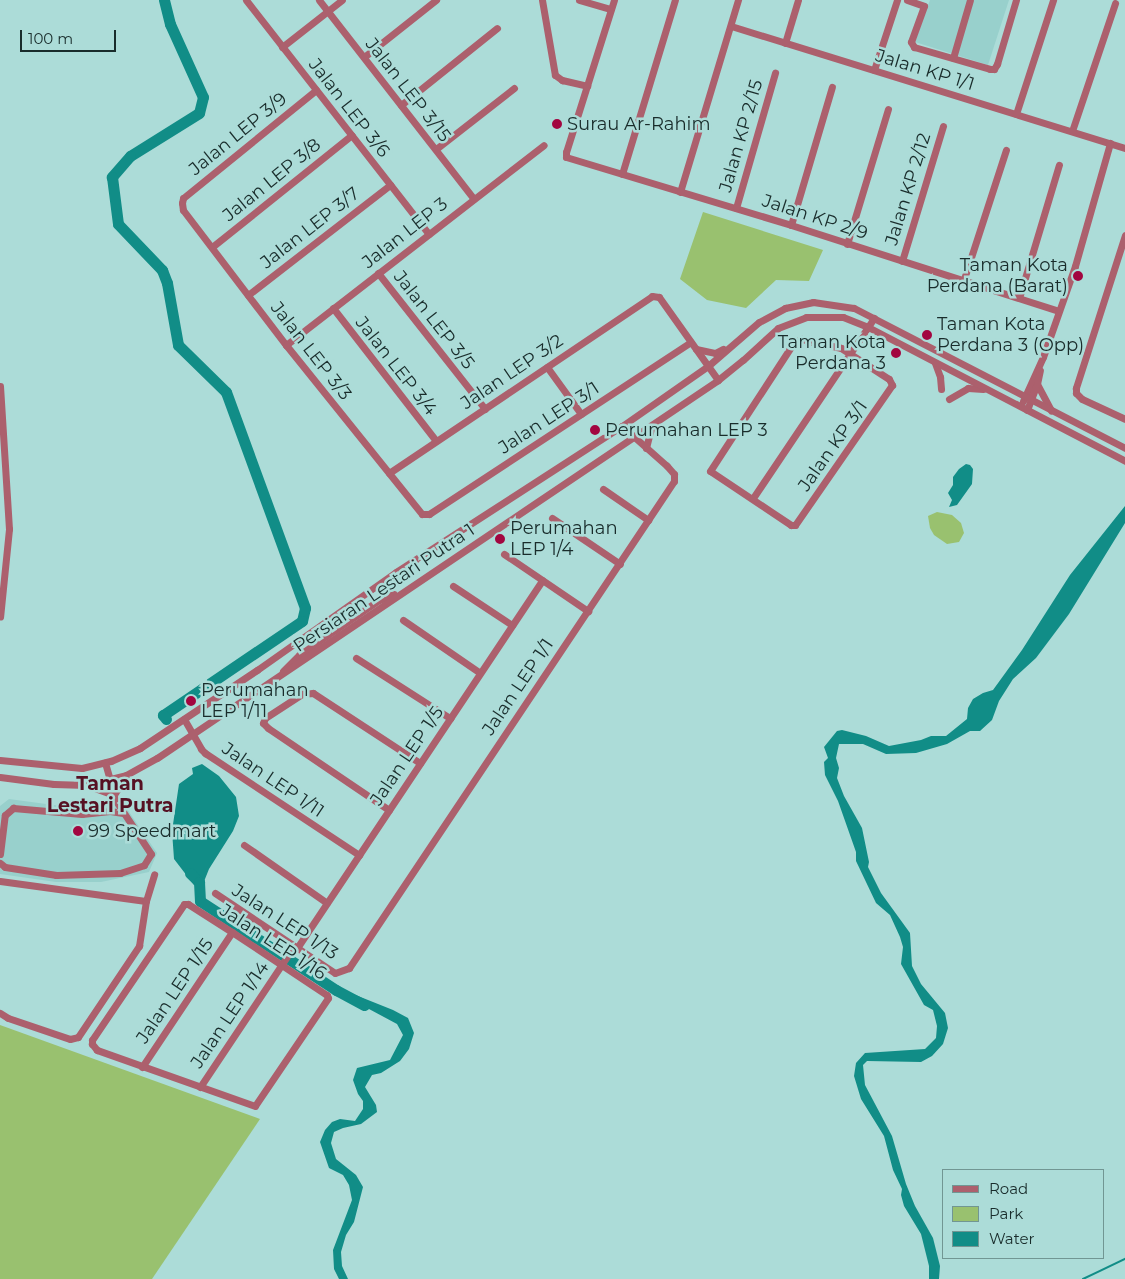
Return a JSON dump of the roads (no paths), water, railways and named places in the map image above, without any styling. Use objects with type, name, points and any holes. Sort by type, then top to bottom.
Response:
[{"type":"street","name":"Jalan LEP 3/6","points":[[246,0],[429,234]]},
{"type":"street","name":"Jalan LEP 3/15","points":[[319,0],[474,199]]},
{"type":"street","points":[[282,47],[342,0]]},
{"type":"street","points":[[364,57],[436,0]]},
{"type":"street","points":[[542,0],[555,75],[562,80],[587,86],[614,0]]},
{"type":"street","points":[[579,0],[611,9]]},
{"type":"street","points":[[622,174],[675,0]]},
{"type":"street","points":[[680,192],[738,0]]},
{"type":"street","points":[[785,43],[798,0]]},
{"type":"street","points":[[874,70],[897,0]]},
{"type":"street","points":[[907,0],[925,3],[911,42],[914,48],[994,69],[1016,0]]},
{"type":"street","points":[[953,58],[970,0]]},
{"type":"street","points":[[1016,114],[1053,0]]},
{"type":"street","points":[[1072,131],[1115,3]]},
{"type":"street","name":"Jalan KP 1/1","points":[[731,26],[1125,148]]},
{"type":"street","points":[[401,105],[497,28]]},
{"type":"street","name":"Jalan KP 2/15","points":[[736,208],[775,73]]},
{"type":"street","name":"Jalan KP 2/9","points":[[587,86],[566,157],[791,225],[963,282],[1059,311]]},
{"type":"street","points":[[791,225],[832,87]]},
{"type":"street","points":[[436,149],[514,88]]},
{"type":"street","name":"Jalan LEP 3/9","points":[[182,203],[183,198],[316,90]]},
{"type":"street","points":[[847,244],[888,109]]},
{"type":"street","name":"Jalan KP 2/12","points":[[902,261],[943,126]]},
{"type":"street","name":"Jalan LEP 3/8","points":[[212,247],[352,136]]},
{"type":"street","points":[[1024,409],[1074,266],[1110,143]]},
{"type":"street","name":"Jalan LEP 3","points":[[286,345],[544,145]]},
{"type":"street","points":[[963,282],[1006,150]]},
{"type":"street","points":[[1019,298],[1060,164]]},
{"type":"street","name":"Jalan LEP 3/7","points":[[248,295],[390,185]]},
{"type":"street","name":"Jalan LEP 3/3","points":[[182,203],[183,210],[286,345],[422,514]]},
{"type":"street","points":[[1125,235],[1076,388],[1076,393],[1082,399],[1125,419]]},
{"type":"street","name":"Jalan LEP 3/5","points":[[378,273],[485,409]]},
{"type":"street","name":"Jalan LEP 3/2","points":[[389,473],[652,296],[659,297],[694,346]]},
{"type":"street","points":[[694,346],[715,353],[738,340],[759,322],[785,308],[813,302],[854,308],[1125,448]]},
{"type":"street","name":"Jalan LEP 3/4","points":[[333,308],[436,441]]},
{"type":"street","name":"Persiaran Lestari Putra 1","points":[[192,735],[270,684],[299,654],[379,600],[404,591],[633,438],[718,380],[778,328],[806,317],[843,317],[868,327],[1125,461]]},
{"type":"street","points":[[850,354],[841,348],[802,339],[794,342],[710,468],[712,473],[753,498],[850,354],[874,318]]},
{"type":"street","name":"Persiaran Lestari Putra 1","points":[[0,758],[82,768],[105,763],[140,748],[257,670],[396,572],[622,426],[708,366],[738,340]]},
{"type":"street","points":[[694,346],[718,380]]},
{"type":"street","name":"Jalan LEP 3/1","points":[[422,514],[429,514],[581,414],[694,346]]},
{"type":"street","name":"Jalan KP 3/1","points":[[753,498],[791,525],[798,523],[890,391],[892,385],[889,379],[850,354]]},
{"type":"street","points":[[1028,398],[1037,384],[1042,357]]},
{"type":"street","points":[[934,362],[940,377],[941,389]]},
{"type":"street","points":[[547,367],[581,414]]},
{"type":"street","points":[[1037,384],[1051,410]]},
{"type":"street","points":[[0,386],[9,529],[0,617]]},
{"type":"street","points":[[949,399],[968,388],[986,389]]},
{"type":"street","points":[[646,448],[650,432],[656,422]]},
{"type":"street","name":"Jalan LEP 1/1","points":[[340,972],[349,968],[674,481],[674,474],[622,426]]},
{"type":"street","points":[[603,489],[648,520]]},
{"type":"street","points":[[552,518],[620,564]]},
{"type":"street","points":[[504,554],[588,611]]},
{"type":"street","name":"Jalan LEP 1/5","points":[[294,948],[327,903],[542,580]]},
{"type":"street","points":[[453,586],[512,625]]},
{"type":"street","points":[[403,620],[480,673]]},
{"type":"street","points":[[356,658],[450,718]]},
{"type":"street","points":[[389,810],[268,728],[263,723],[265,718],[307,692],[313,693],[420,764]]},
{"type":"street","name":"Jalan LEP 1/11","points":[[184,719],[192,735],[205,753],[359,855]]},
{"type":"street","points":[[2,779],[86,785],[109,781],[126,775],[157,758],[192,735]]},
{"type":"street","points":[[2,865],[56,875],[120,873],[144,865],[150,854],[115,798],[105,763]]},
{"type":"street","points":[[104,812],[115,798],[126,775]]},
{"type":"street","points":[[86,785],[115,798]]},
{"type":"street","points":[[0,854],[4,815],[13,808],[82,814],[123,813]]},
{"type":"street","points":[[244,846],[327,903]]},
{"type":"street","points":[[0,1013],[8,1018],[70,1039],[78,1037],[139,946],[146,902],[154,874]]},
{"type":"street","points":[[0,881],[146,902]]},
{"type":"street","name":"Jalan LEP 1/13","points":[[215,894],[294,948],[335,973],[340,972]]},
{"type":"street","name":"Jalan LEP 1/16","points":[[188,904],[232,932],[283,963],[327,995],[327,1002],[255,1106],[142,1067],[94,1048],[92,1040],[180,907],[188,904]]},
{"type":"street","name":"Jalan LEP 1/15","points":[[142,1067],[232,932]]},
{"type":"street","name":"Jalan LEP 1/14","points":[[200,1087],[294,948]]},
{"type":"water","points":[[966,464],[970,465],[973,469],[972,484],[957,505],[949,507],[952,500],[948,493],[953,485],[953,477]]},
{"type":"water","points":[[1125,506],[1125,523],[1069,614],[1036,658],[1013,679],[999,701],[992,720],[980,731],[970,731],[947,744],[916,753],[886,754],[863,744],[839,744],[836,758],[839,768],[837,778],[844,796],[862,828],[869,862],[868,867],[881,893],[910,933],[912,966],[921,984],[945,1013],[948,1028],[943,1044],[932,1056],[921,1062],[867,1061],[863,1065],[865,1085],[892,1136],[906,1184],[915,1206],[933,1238],[940,1266],[939,1279],[929,1279],[929,1266],[921,1234],[904,1206],[901,1195],[902,1189],[893,1170],[884,1136],[861,1099],[854,1076],[856,1063],[865,1053],[925,1049],[936,1038],[937,1026],[933,1010],[924,1005],[901,964],[903,947],[890,915],[876,903],[856,861],[856,852],[838,801],[825,775],[824,762],[828,758],[824,747],[837,731],[842,730],[866,736],[889,746],[921,740],[931,736],[946,736],[967,719],[968,708],[973,699],[993,690],[1022,650],[1070,575]]},
{"type":"water","points":[[202,764],[219,776],[236,797],[239,816],[233,831],[209,869],[203,884],[194,885],[174,859],[172,831],[179,784],[193,774],[192,768]]},
{"type":"water","points":[[353,994],[408,1018],[414,1033],[409,1049],[400,1061],[381,1073],[372,1075],[365,1087],[376,1105],[377,1112],[361,1124],[334,1132],[331,1143],[336,1159],[356,1175],[363,1187],[354,1222],[346,1235],[341,1252],[342,1266],[348,1279],[339,1279],[334,1269],[333,1250],[352,1200],[349,1185],[343,1175],[329,1168],[320,1142],[325,1130],[332,1122],[340,1119],[355,1121],[363,1109],[363,1101],[358,1094],[353,1080],[357,1068],[390,1060],[403,1035],[397,1024],[369,1009],[349,1002]]},
{"type":"waterway","points":[[164,0],[170,24],[203,97],[199,113],[130,156],[112,177],[118,224],[162,270],[167,283],[178,345],[226,392],[305,608],[302,621],[163,715],[166,719]]},
{"type":"waterway","points":[[190,873],[199,882],[200,901],[336,990],[364,1005]]},
{"type":"waterway","points":[[1083,1279],[1125,1259]]},
{"type":"place","name":"Surau Ar-Rahim","points":[[557,124]]},
{"type":"place","name":"Taman Kota Perdana (Barat)","points":[[1078,276]]},
{"type":"place","name":"Taman Kota Perdana 3 (Opp)","points":[[927,335]]},
{"type":"place","name":"Taman Kota Perdana 3","points":[[896,353]]},
{"type":"place","name":"Perumahan LEP 3","points":[[595,430]]},
{"type":"place","name":"Perumahan LEP 1/4","points":[[500,539]]},
{"type":"place","name":"Perumahan LEP 1/11","points":[[191,701]]},
{"type":"place","name":"99 Speedmart","points":[[78,831]]},
{"type":"district","name":"Taman Lestari Putra","points":[[110,795]]}]
